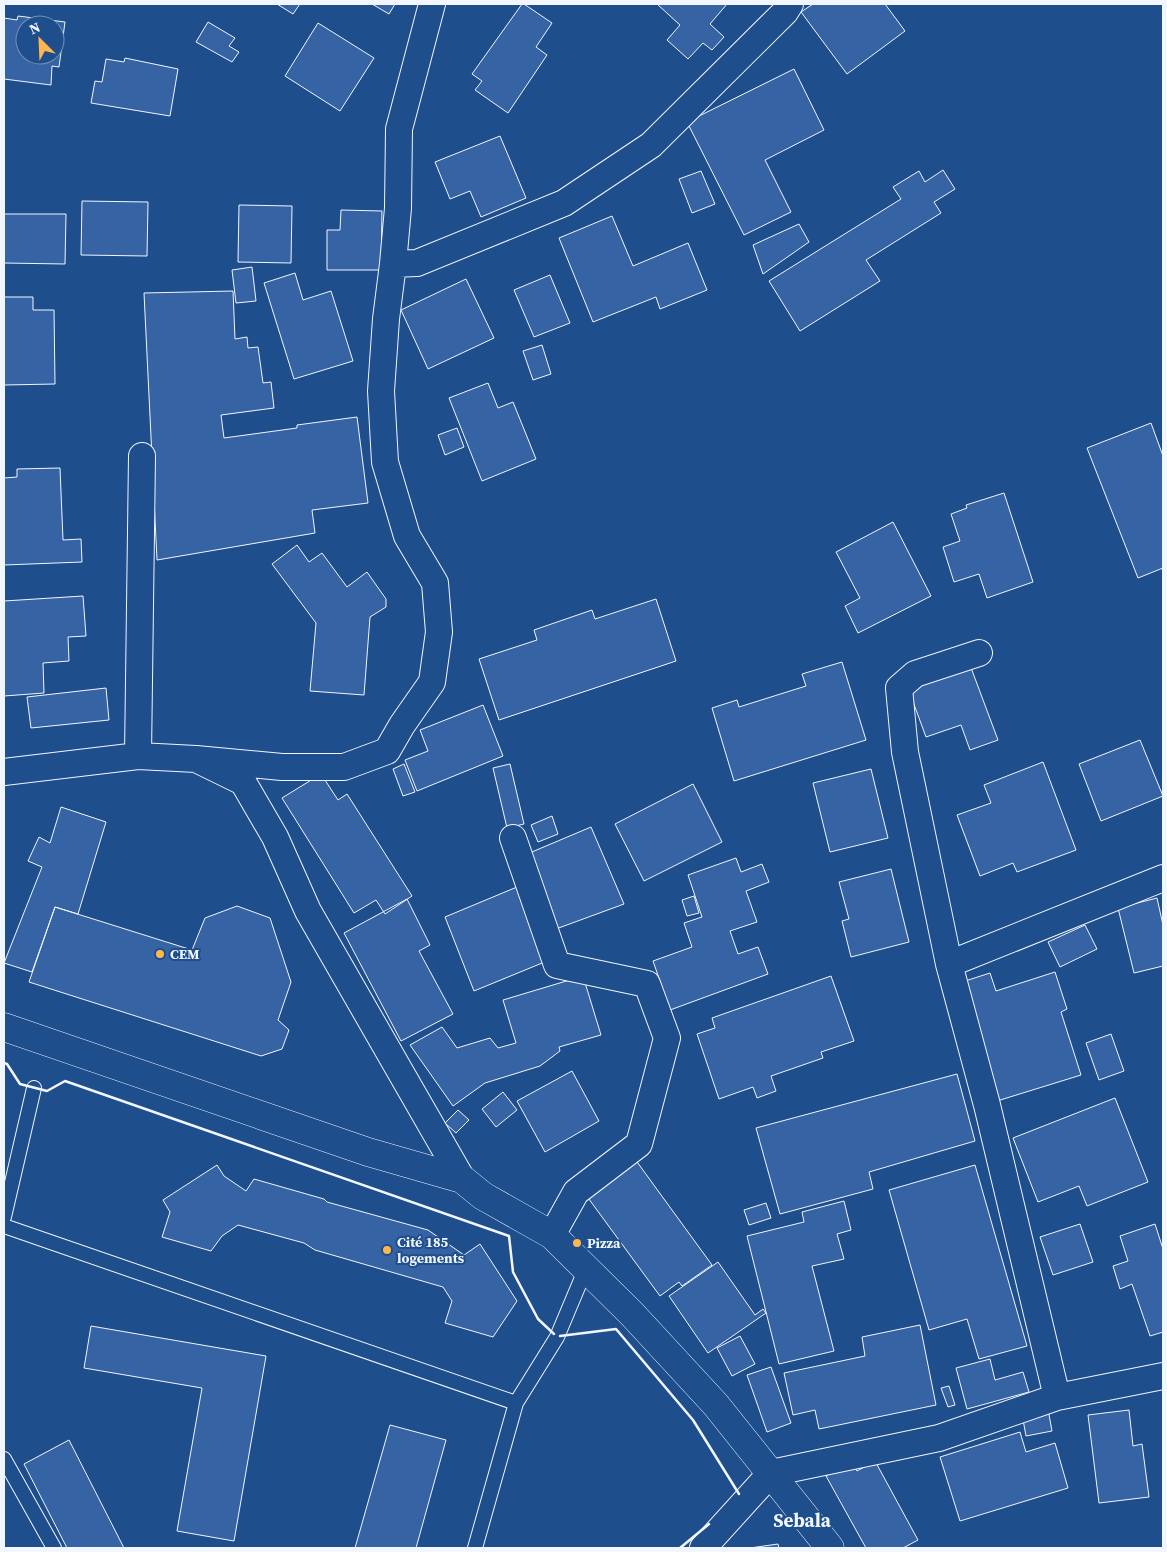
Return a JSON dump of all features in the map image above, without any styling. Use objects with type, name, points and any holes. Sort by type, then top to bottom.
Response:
[{"type":"main road","points":[[4,1027],[368,1152],[462,1179],[483,1196],[552,1235],[632,1314],[716,1405],[830,1548]]},
{"type":"street","points":[[4,772],[138,756],[282,767],[344,767],[387,751],[402,725],[432,682],[439,632],[435,583],[407,536],[385,462],[380,391],[398,208],[399,129],[432,4]]},
{"type":"street","points":[[393,264],[417,263],[564,204],[651,145],[790,4]]},
{"type":"street","points":[[138,756],[142,456]]},
{"type":"street","points":[[979,653],[915,674],[899,688],[905,752],[949,964],[987,1105],[1057,1397]]},
{"type":"street","points":[[196,759],[243,782],[275,837],[308,911],[462,1179]]},
{"type":"street","points":[[513,838],[557,965],[647,984],[667,1038],[639,1144],[576,1192],[552,1235]]},
{"type":"street","points":[[949,964],[1163,878]]},
{"type":"street","points":[[703,1548],[772,1473],[939,1438],[1057,1397],[1163,1376]]},
{"type":"lane","points":[[4,1217],[34,1088]]},
{"type":"lane","points":[[4,1226],[516,1403]]},
{"type":"lane","points":[[475,1548],[516,1403],[557,1337],[586,1268]]},
{"type":"lane","points":[[4,1459],[54,1548]]},
{"type":"building","points":[[277,4],[300,4],[293,14]]},
{"type":"building","points":[[372,4],[395,4],[389,14]]},
{"type":"building","points":[[522,4],[552,23],[536,47],[547,55],[508,113],[475,90],[482,81],[472,74]]},
{"type":"building","points":[[657,4],[727,4],[710,24],[724,37],[712,50],[703,43],[688,59],[667,40],[680,25]]},
{"type":"building","points":[[813,4],[885,4],[905,31],[847,74],[801,12]]},
{"type":"building","points":[[4,18],[15,20],[15,65],[59,65],[59,67],[52,66],[51,85],[4,79]]},
{"type":"building","points":[[208,22],[235,38],[229,46],[239,52],[232,62],[196,42]]},
{"type":"building","points":[[318,23],[374,58],[340,111],[285,76]]},
{"type":"building","points":[[125,58],[178,69],[170,116],[91,103],[95,81],[102,82],[106,59],[124,62]]},
{"type":"building","points":[[794,69],[824,130],[765,160],[791,212],[744,235],[687,122]]},
{"type":"building","points":[[500,136],[526,198],[481,217],[470,191],[450,199],[435,162]]},
{"type":"building","points":[[943,170],[955,189],[934,202],[941,213],[866,260],[880,281],[800,331],[769,281],[901,199],[893,187],[919,171],[925,182]]},
{"type":"building","points":[[701,171],[715,204],[692,213],[679,179]]},
{"type":"building","points":[[82,201],[148,202],[147,256],[81,255]]},
{"type":"building","points":[[239,205],[292,206],[291,263],[238,262]]},
{"type":"building","points":[[341,210],[382,211],[381,270],[327,270],[327,230],[340,230]]},
{"type":"building","points":[[4,214],[66,214],[65,264],[4,263]]},
{"type":"building","points":[[612,216],[633,266],[688,243],[707,290],[660,309],[656,297],[593,322],[559,238]]},
{"type":"building","points":[[799,224],[809,242],[763,274],[753,245]]},
{"type":"building","points":[[252,267],[256,301],[236,303],[232,270]]},
{"type":"building","points":[[295,273],[303,300],[331,291],[353,361],[294,379],[264,283]]},
{"type":"building","points":[[550,275],[570,323],[534,337],[514,290]]},
{"type":"building","points":[[466,279],[494,338],[428,369],[401,310]]},
{"type":"building","points":[[233,291],[235,339],[247,337],[248,348],[258,347],[263,383],[271,382],[274,408],[221,415],[224,438],[297,428],[297,425],[357,417],[368,503],[312,510],[315,533],[157,560],[144,293]]},
{"type":"building","points":[[4,297],[33,297],[33,310],[54,310],[55,384],[4,385]]},
{"type":"building","points":[[542,345],[551,374],[533,380],[523,351]]},
{"type":"building","points":[[488,383],[498,408],[513,402],[536,459],[482,481],[449,398]]},
{"type":"building","points":[[1151,423],[1163,456],[1163,568],[1138,578],[1087,448]]},
{"type":"building","points":[[457,428],[464,447],[445,455],[438,435]]},
{"type":"building","points":[[60,468],[63,540],[81,539],[82,562],[4,565],[4,478],[17,477],[17,469]]},
{"type":"building","points":[[1004,493],[1033,582],[987,598],[979,574],[954,582],[943,547],[960,541],[951,514],[967,508],[966,505]]},
{"type":"building","points":[[893,522],[931,596],[858,633],[845,606],[860,598],[836,552]]},
{"type":"building","points":[[297,545],[309,562],[322,553],[347,587],[367,572],[386,599],[386,607],[370,617],[364,695],[310,691],[316,623],[272,564]]},
{"type":"building","points":[[83,596],[86,636],[68,637],[69,661],[43,663],[44,693],[4,696],[4,601]]},
{"type":"building","points":[[656,599],[676,661],[499,720],[479,659],[537,640],[534,630],[592,610],[595,619]]},
{"type":"building","points":[[967,657],[998,740],[970,750],[961,725],[926,737],[905,680]]},
{"type":"building","points":[[842,662],[866,740],[734,781],[712,708],[737,700],[739,707],[806,686],[802,674]]},
{"type":"building","points":[[106,688],[109,720],[31,728],[27,697]]},
{"type":"building","points":[[483,705],[503,756],[417,791],[405,760],[428,751],[420,730]]},
{"type":"building","points":[[1140,740],[1163,796],[1101,821],[1079,764]]},
{"type":"building","points":[[1043,762],[1076,850],[1017,872],[1013,863],[980,876],[957,815],[991,803],[984,785]]},
{"type":"building","points":[[404,764],[415,792],[403,796],[393,769]]},
{"type":"building","points":[[510,764],[524,824],[507,828],[493,768]]},
{"type":"building","points":[[871,769],[888,838],[830,852],[813,783]]},
{"type":"building","points":[[321,774],[338,800],[347,794],[412,896],[385,914],[376,900],[354,913],[282,798]]},
{"type":"building","points":[[693,784],[722,842],[644,881],[615,824]]},
{"type":"building","points":[[61,807],[106,822],[78,914],[55,907],[32,972],[4,963],[42,867],[28,861],[39,837],[50,843]]},
{"type":"building","points":[[552,816],[558,834],[538,842],[531,825]]},
{"type":"building","points":[[591,827],[624,904],[545,933],[520,857]]},
{"type":"building","points":[[736,858],[741,872],[762,864],[769,882],[746,891],[757,922],[730,931],[738,954],[758,947],[768,974],[670,1010],[653,961],[692,947],[684,923],[702,917],[688,875]]},
{"type":"building","points":[[891,869],[909,942],[851,957],[842,921],[849,919],[839,882]]},
{"type":"building","points":[[517,887],[547,961],[474,991],[445,917]]},
{"type":"building","points":[[694,896],[699,913],[687,916],[682,900]]},
{"type":"building","points":[[1157,898],[1163,925],[1163,966],[1134,973],[1118,908]]},
{"type":"building","points":[[407,899],[430,945],[419,951],[453,1014],[401,1041],[344,933]]},
{"type":"building","points":[[237,906],[270,918],[291,982],[278,1020],[289,1030],[282,1049],[261,1056],[29,982],[55,907],[192,950],[205,918]]},
{"type":"building","points":[[1085,925],[1097,949],[1060,967],[1048,942]]},
{"type":"building","points":[[1055,972],[1067,1009],[1061,1012],[1081,1075],[997,1101],[959,983],[990,973],[996,991]]},
{"type":"building","points":[[583,976],[601,1035],[559,1047],[560,1051],[540,1066],[485,1083],[453,1106],[410,1045],[442,1027],[457,1048],[490,1038],[498,1048],[516,1043],[503,1000]]},
{"type":"building","points":[[831,976],[854,1041],[821,1052],[823,1058],[771,1076],[776,1091],[757,1098],[753,1087],[719,1099],[697,1034],[715,1028],[712,1018]]},
{"type":"building","points":[[1111,1034],[1124,1071],[1099,1080],[1086,1043]]},
{"type":"building","points":[[572,1071],[599,1121],[545,1152],[517,1101]]},
{"type":"building","points":[[957,1074],[975,1141],[869,1172],[873,1189],[780,1214],[756,1128]]},
{"type":"building","points":[[503,1092],[517,1110],[496,1127],[482,1109]]},
{"type":"building","points":[[1115,1098],[1148,1182],[1087,1206],[1079,1186],[1038,1202],[1013,1138]]},
{"type":"building","points":[[458,1110],[469,1120],[456,1133],[445,1123]]},
{"type":"building","points":[[632,1155],[712,1265],[682,1286],[679,1282],[660,1296],[583,1191]]},
{"type":"building","name":"Cité 185 logements","points":[[217,1165],[224,1176],[246,1191],[254,1179],[324,1199],[327,1202],[428,1230],[464,1255],[480,1244],[517,1301],[493,1337],[445,1323],[452,1301],[443,1287],[315,1250],[304,1243],[238,1225],[222,1236],[211,1251],[162,1237],[170,1212],[163,1200]]},
{"type":"building","points":[[975,1165],[1027,1346],[979,1359],[967,1319],[929,1330],[889,1190]]},
{"type":"building","points":[[844,1201],[851,1230],[837,1234],[844,1259],[812,1266],[834,1351],[779,1364],[747,1236],[804,1222],[802,1212]]},
{"type":"building","points":[[766,1203],[771,1218],[749,1225],[744,1210]]},
{"type":"building","points":[[1080,1224],[1093,1262],[1053,1275],[1040,1237]]},
{"type":"building","points":[[1155,1224],[1163,1249],[1163,1332],[1150,1336],[1132,1284],[1120,1289],[1113,1266],[1128,1261],[1120,1236]]},
{"type":"building","points":[[718,1262],[755,1315],[763,1309],[766,1313],[708,1353],[669,1296]]},
{"type":"building","points":[[920,1325],[936,1405],[819,1429],[815,1410],[793,1415],[784,1373],[865,1356],[862,1337]]},
{"type":"building","points":[[91,1326],[266,1356],[234,1541],[177,1531],[202,1388],[84,1368]]},
{"type":"building","points":[[740,1336],[755,1364],[732,1376],[717,1348]]},
{"type":"building","points":[[990,1359],[995,1380],[1023,1372],[1029,1392],[967,1409],[956,1368]]},
{"type":"building","points":[[771,1367],[791,1423],[767,1432],[747,1375]]},
{"type":"building","points":[[949,1386],[955,1405],[948,1407],[941,1388]]},
{"type":"building","points":[[1048,1409],[1052,1431],[1026,1436],[1022,1414]]},
{"type":"building","points":[[1129,1410],[1133,1446],[1142,1444],[1149,1497],[1099,1503],[1088,1415]]},
{"type":"building","points":[[390,1425],[446,1440],[416,1548],[355,1548]]},
{"type":"building","points":[[1020,1432],[1026,1452],[1055,1443],[1068,1488],[960,1521],[940,1457]]},
{"type":"building","points":[[69,1440],[124,1548],[67,1548],[24,1464]]},
{"type":"building","points":[[875,1461],[918,1540],[903,1548],[866,1548],[826,1476],[852,1462],[857,1471]]},
{"type":"building","points":[[778,1544],[779,1548],[750,1548]]},
{"type":"wall","points":[[4,1063],[7,1064],[20,1084],[47,1091],[65,1081],[509,1236],[513,1272],[538,1319],[554,1334]]},
{"type":"wall","points":[[560,1336],[616,1329],[693,1420],[739,1494]]},
{"type":"wall","points":[[680,1548],[709,1524]]},
{"type":"place","name":"CEM","points":[[160,954]]},
{"type":"place","name":"Pizza","points":[[577,1243]]},
{"type":"place","name":"Cité 185 logements","points":[[387,1250]]},
{"type":"district","name":"Sebala","points":[[802,1520]]}]
